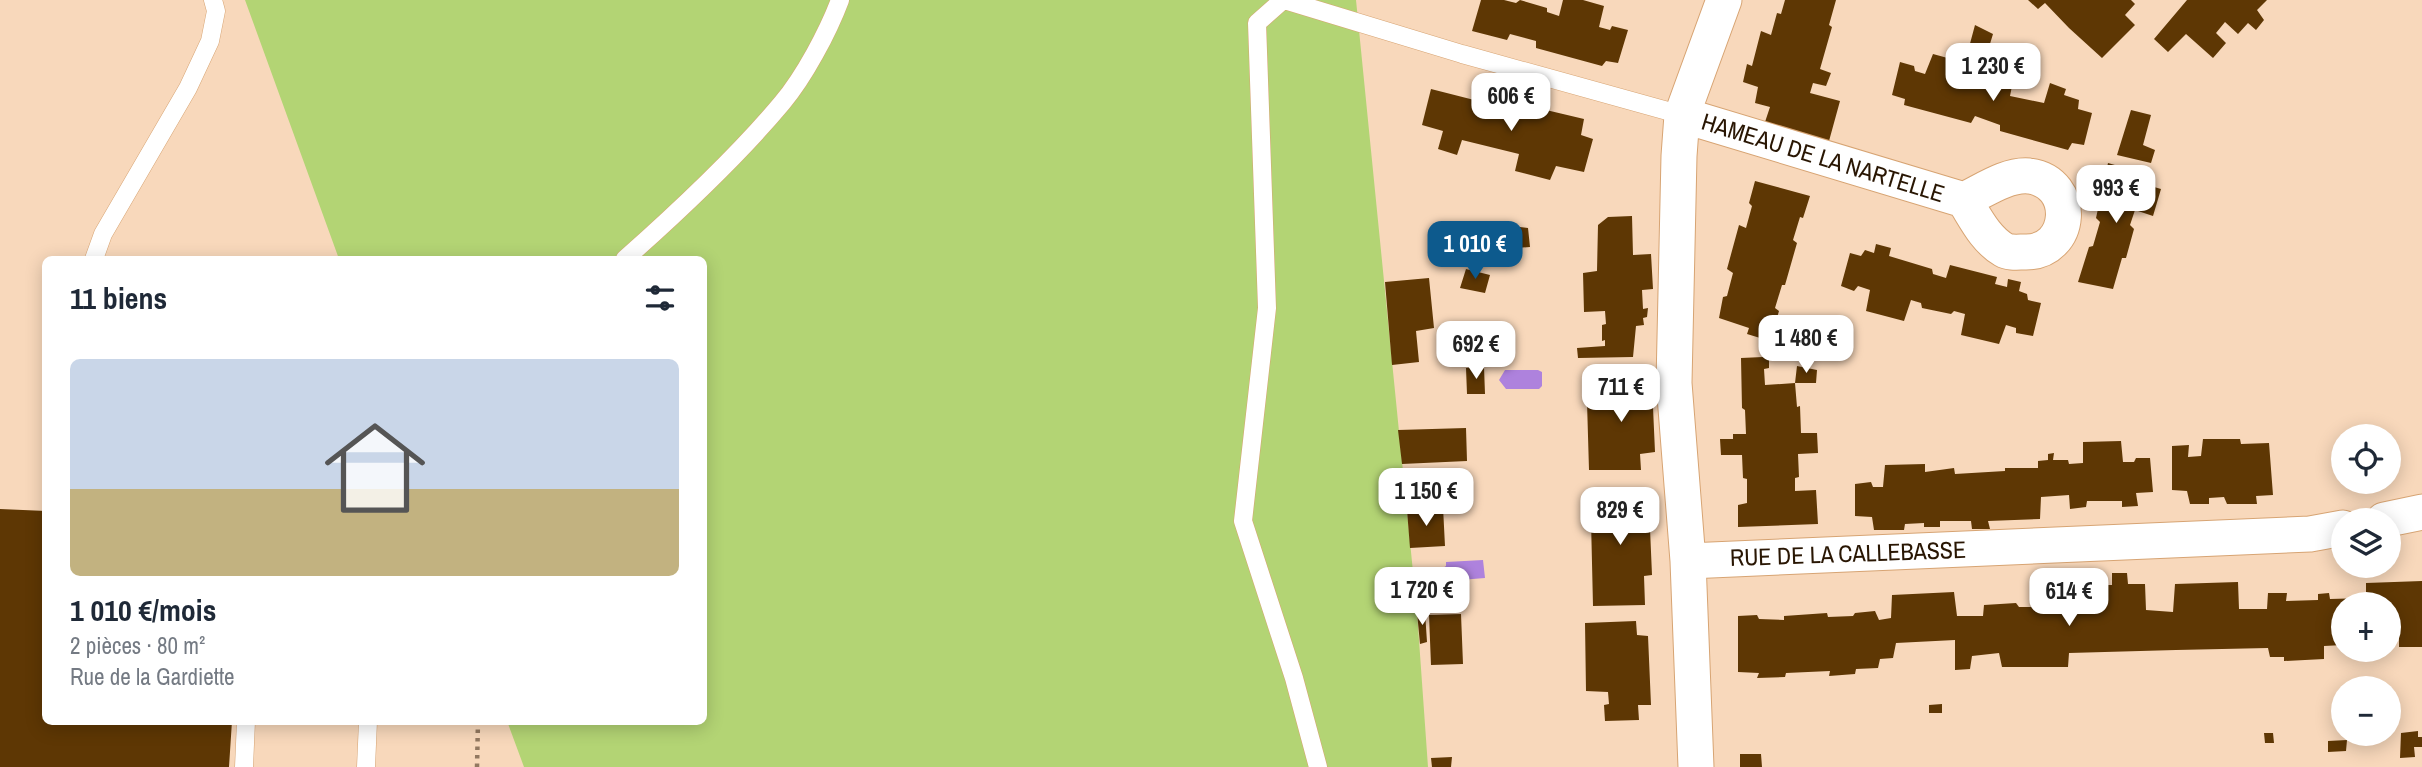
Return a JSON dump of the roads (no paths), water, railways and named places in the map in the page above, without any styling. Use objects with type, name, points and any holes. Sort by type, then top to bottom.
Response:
[{"type":"street","points":[[1696,767],[1688,561],[1674,383],[1682,116],[1724,0]]},
{"type":"street","name":"HAMEAU DE LA NARTELLE","points":[[1682,116],[1964,200]]},
{"type":"street","points":[[2401,516],[2422,512]]},
{"type":"street","name":"RUE DE LA CALLEBASSE","points":[[1688,561],[2310,534],[2331,530]]},
{"type":"lane","points":[[95,256],[103,234],[188,88],[210,41],[216,11],[213,0]]},
{"type":"lane","points":[[628,256],[684,206],[783,102],[810,59],[833,17],[839,0]]},
{"type":"lane","points":[[1318,767],[1294,678],[1243,521],[1267,307],[1257,23],[1283,0],[1682,116]]},
{"type":"lane","points":[[244,767],[246,725]]},
{"type":"lane","points":[[366,767],[368,725]]}]
